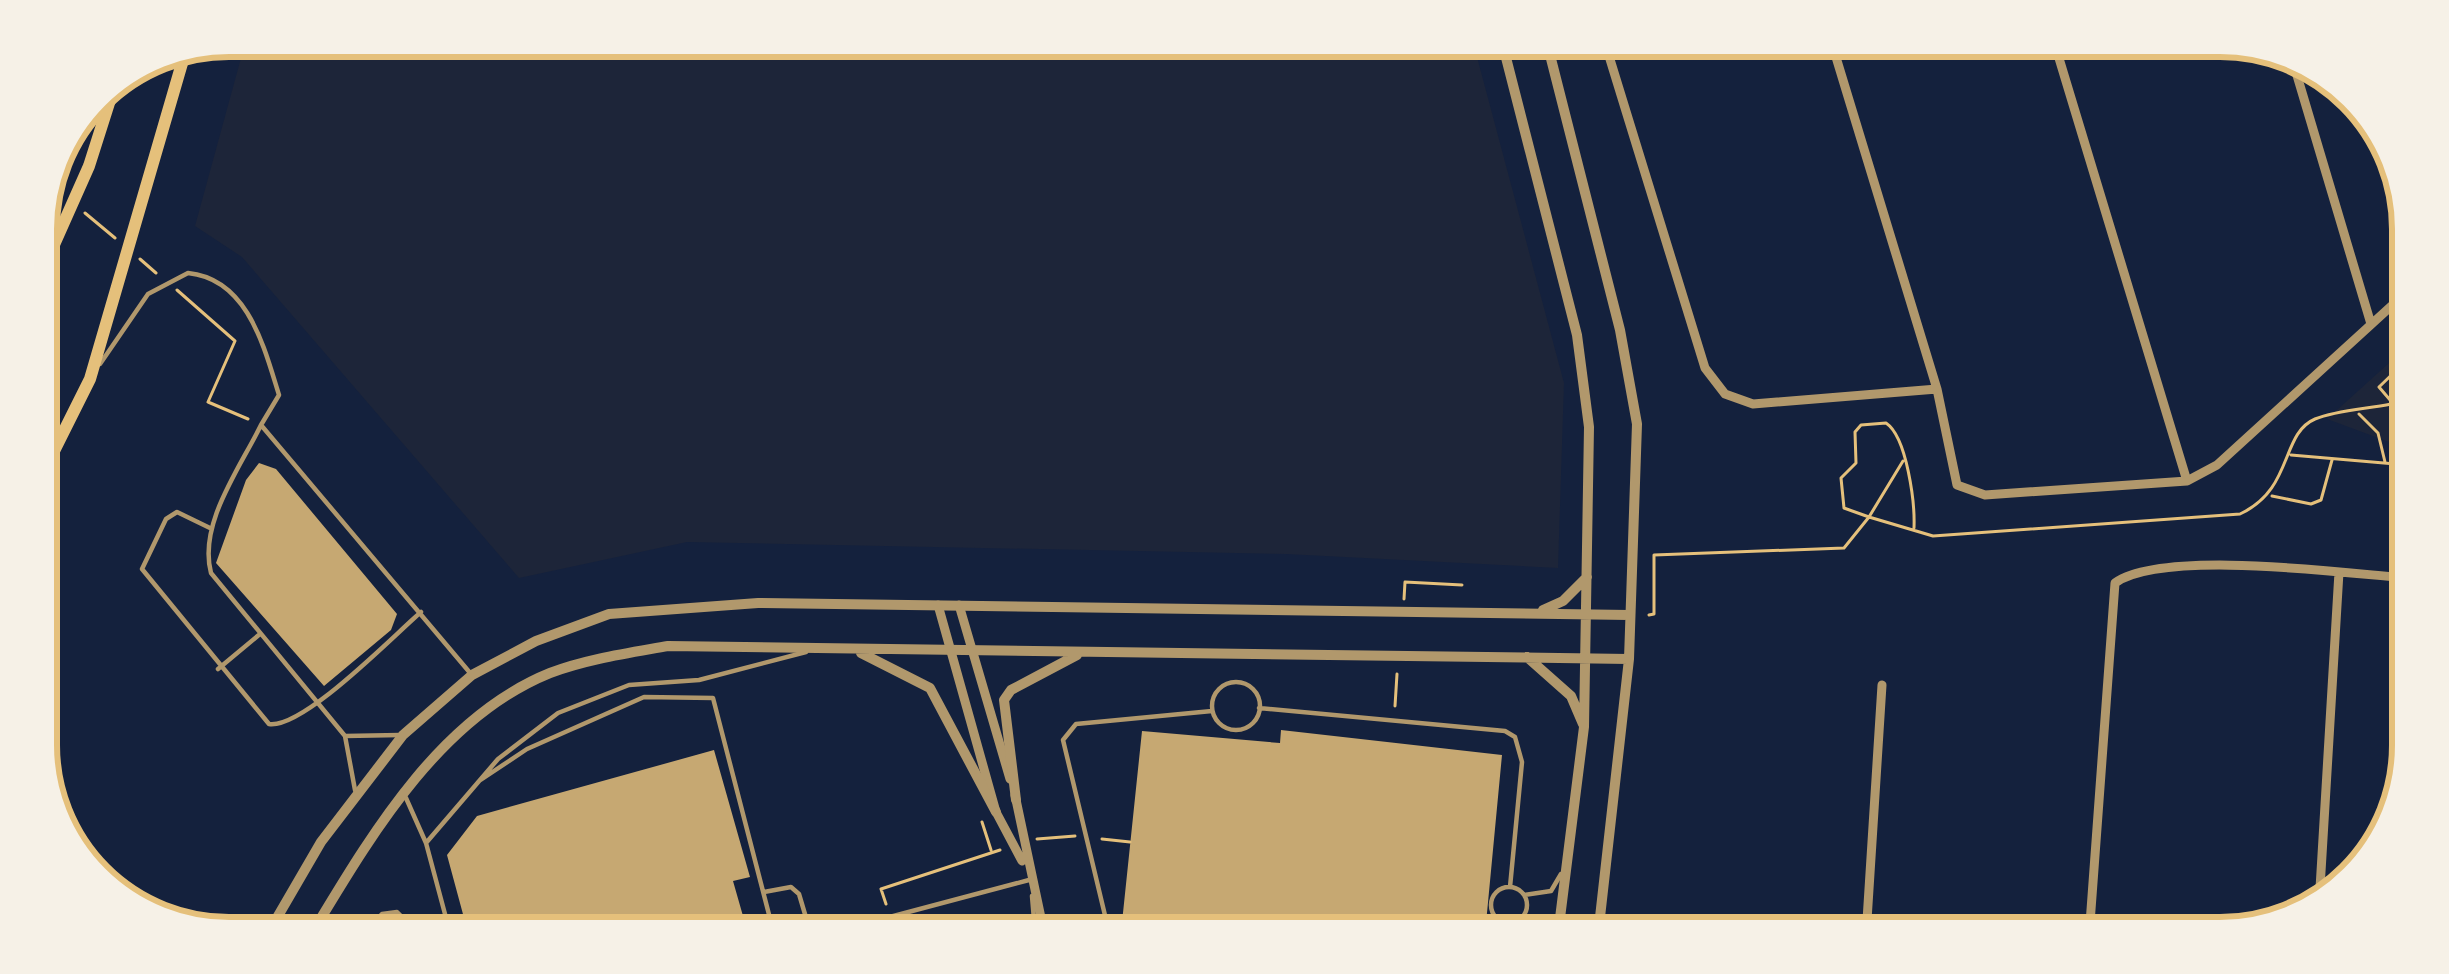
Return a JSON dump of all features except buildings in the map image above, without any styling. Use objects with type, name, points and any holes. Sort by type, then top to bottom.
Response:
[{"type":"main road","points":[[57,445],[90,379],[181,64]]},
{"type":"main road","points":[[57,238],[89,166],[107,109]]},
{"type":"street","points":[[1505,57],[1583,372],[1592,494],[1584,728],[1558,917]]},
{"type":"street","points":[[1550,57],[1632,385],[1638,486],[1629,659],[1600,917]]},
{"type":"street","points":[[1609,57],[1705,368],[1725,394],[1753,404],[1937,389]]},
{"type":"street","points":[[1836,57],[1937,389],[1958,485],[1985,496],[2188,481],[2217,466],[2392,305]]},
{"type":"street","points":[[2059,57],[2188,481]]},
{"type":"street","points":[[2297,76],[2371,324]]},
{"type":"street","points":[[2091,917],[2115,583],[2139,571],[2218,567],[2392,577]]},
{"type":"street","points":[[2320,884],[2338,572]]},
{"type":"street","points":[[1534,613],[1563,601],[1587,577]]},
{"type":"street","points":[[278,917],[356,796],[403,735],[472,675],[536,640],[609,614],[758,603],[1629,615]]},
{"type":"street","points":[[938,605],[996,812]]},
{"type":"street","points":[[958,605],[1016,800]]},
{"type":"street","points":[[322,917],[436,753],[507,696],[551,673],[668,646],[806,652],[1629,659]]},
{"type":"street","points":[[857,652],[930,688],[1029,875]]},
{"type":"street","points":[[1037,917],[1004,700],[1011,690],[1080,654]]},
{"type":"street","points":[[1528,657],[1571,696],[1584,728]]},
{"type":"street","points":[[1867,917],[1882,685]]},
{"type":"lane","points":[[90,379],[148,294],[188,273],[204,274],[240,302],[260,334],[279,395],[210,528],[211,573],[345,736],[356,796]]},
{"type":"lane","points":[[261,425],[472,675]]},
{"type":"lane","points":[[210,528],[177,512],[166,519],[142,568],[218,669],[268,724],[282,725],[316,703],[421,612]]},
{"type":"lane","points":[[218,669],[260,634]]},
{"type":"lane","points":[[426,843],[523,735],[588,698],[661,680],[699,680],[806,652]]},
{"type":"lane","points":[[1234,683],[1250,687],[1259,708],[1254,722],[1234,730],[1220,724],[1212,711],[1215,695],[1234,683]]},
{"type":"lane","points":[[479,781],[527,749],[644,698],[713,698],[770,917]]},
{"type":"lane","points":[[1259,708],[1505,731],[1515,737],[1522,762],[1510,886]]},
{"type":"lane","points":[[1105,917],[1063,740],[1076,724],[1212,711]]},
{"type":"lane","points":[[345,736],[403,735]]},
{"type":"lane","points":[[405,795],[426,843],[446,917]]},
{"type":"lane","points":[[1510,886],[1524,895],[1551,892],[1568,859]]},
{"type":"lane","points":[[885,917],[1029,875]]},
{"type":"lane","points":[[1500,917],[1490,906],[1494,894],[1510,886]]},
{"type":"lane","points":[[764,892],[791,887],[799,894],[806,917]]},
{"type":"lane","points":[[1522,917],[1524,895]]},
{"type":"path","points":[[1914,528],[1894,428],[1886,423],[1861,425],[1855,432],[1856,463],[1841,478],[1844,508],[1933,536],[2213,519],[2240,514],[2269,496],[2300,430],[2315,419],[2391,404],[2379,387],[2392,374]]},
{"type":"path","points":[[208,402],[261,425]]},
{"type":"path","points":[[2356,412],[2378,433],[2386,463]]},
{"type":"path","points":[[2290,455],[2392,464]]},
{"type":"path","points":[[2269,496],[2311,504],[2321,500],[2332,458]]},
{"type":"path","points":[[1629,615],[1654,614],[1654,555],[1844,548],[1903,461]]},
{"type":"path","points":[[1405,582],[1462,585]]},
{"type":"path","points":[[982,822],[992,852]]},
{"type":"path","points":[[1034,840],[1054,833],[1130,842]]},
{"type":"path","points":[[887,910],[881,889],[1013,846]]},
{"type":"shaded area","points":[[241,57],[1477,57],[1564,383],[1558,568],[1286,554],[687,542],[519,578],[242,257],[195,226]]},
{"type":"shaded area","points":[[2392,360],[2392,443],[2327,419]]}]
